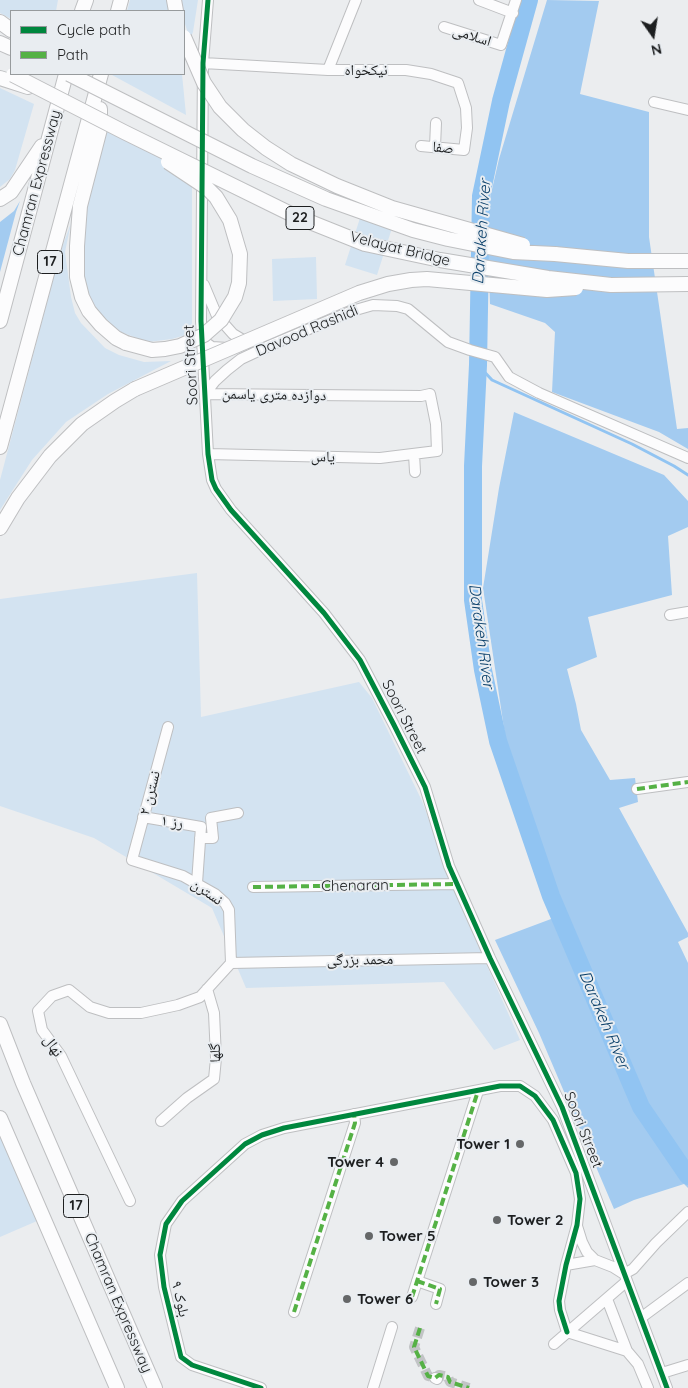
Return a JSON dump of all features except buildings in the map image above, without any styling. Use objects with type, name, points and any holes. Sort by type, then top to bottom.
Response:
[{"type":"highway","points":[[185,41],[204,83],[220,107],[243,130],[291,164],[337,186],[392,208],[555,254]]},
{"type":"highway","name":"22","points":[[0,69],[7,76]]},
{"type":"highway","name":"Chamran Expressway","points":[[0,321],[50,133],[68,75]]},
{"type":"highway","name":"Velayat Bridge","points":[[70,75],[252,166],[326,199],[413,230],[448,239],[513,252],[555,254]]},
{"type":"highway","name":"Velayat Bridge","points":[[7,76],[46,92],[295,216],[365,244],[440,260],[529,275],[611,285]]},
{"type":"highway","points":[[101,76],[100,129],[80,206],[77,277],[82,297],[89,311],[116,338],[126,343],[152,350],[180,346],[204,335],[222,320],[235,297],[239,283],[240,268],[240,254],[235,234],[230,220],[207,188],[124,132]]},
{"type":"highway","name":"17","points":[[0,446],[101,76]]},
{"type":"highway","points":[[0,199],[12,192],[50,133]]},
{"type":"highway","name":"22","points":[[555,254],[628,261],[688,261]]},
{"type":"highway","points":[[0,528],[18,498],[50,456],[82,424],[115,401],[135,389],[359,293],[388,284],[427,279],[547,290],[611,285]]},
{"type":"highway","name":"22","points":[[611,285],[688,284]]},
{"type":"highway","name":"Chamran Expressway","points":[[0,1024],[22,1083],[154,1388]]},
{"type":"highway","name":"17","points":[[0,1118],[117,1388]]},
{"type":"highway","points":[[103,1355],[110,1388]]},
{"type":"street","name":"Soori Street","points":[[208,0],[203,63],[201,321],[208,454],[212,480],[231,510],[324,613],[360,660],[425,787],[449,866],[490,958],[562,1107],[667,1388]]},
{"type":"street","points":[[328,70],[356,0]]},
{"type":"street","points":[[479,0],[513,13],[516,0]]},
{"type":"street","name":"اسلامی","points":[[444,27],[501,45],[513,13]]},
{"type":"street","name":"نیکخواه","points":[[203,63],[328,70],[406,70],[431,74],[458,83],[466,108],[467,128],[464,150]]},
{"type":"street","points":[[654,102],[688,110]]},
{"type":"street","points":[[435,147],[436,123]]},
{"type":"street","name":"صفا","points":[[421,146],[464,150]]},
{"type":"street","points":[[202,280],[217,316]]},
{"type":"street","name":"Davood Rashidi","points":[[205,394],[215,381],[241,359],[271,345],[352,311],[373,305],[403,307],[448,342],[495,356],[509,377],[539,393],[688,458]]},
{"type":"street","points":[[201,321],[207,312],[212,312],[240,340],[254,345],[271,345]]},
{"type":"street","points":[[202,340],[212,347],[234,349],[251,349],[271,345]]},
{"type":"street","name":"دوازده متری یاسمن","points":[[205,394],[343,396],[421,396],[430,394],[436,424],[437,452]]},
{"type":"street","name":"یاس","points":[[208,454],[380,458],[437,452]]},
{"type":"street","points":[[414,454],[414,472]]},
{"type":"street","points":[[670,615],[688,612]]},
{"type":"street","name":"نسترن ۲","points":[[132,860],[168,727]]},
{"type":"street","points":[[638,789],[688,782]]},
{"type":"street","points":[[197,883],[200,838],[213,838],[211,818],[238,813]]},
{"type":"street","name":"رز ۱","points":[[143,817],[200,827],[200,838]]},
{"type":"street","name":"نسترن","points":[[132,860],[184,876],[215,894],[224,903],[229,910],[230,963]]},
{"type":"street","name":"Chenaran","points":[[252,887],[457,884]]},
{"type":"street","name":"محمد بزرگی","points":[[230,963],[490,958]]},
{"type":"street","name":"نهال","points":[[130,1201],[61,1056],[42,1030],[38,1011],[52,996],[69,990],[90,1007],[109,1013],[141,1013],[200,998],[230,963]]},
{"type":"street","name":"گلها","points":[[161,1121],[187,1098],[214,1079],[216,1058],[214,1013],[207,989]]},
{"type":"street","points":[[294,1312],[355,1123],[354,1114],[500,1086],[520,1086],[535,1096],[553,1120],[576,1174],[580,1199],[577,1225],[559,1301],[567,1332]]},
{"type":"street","points":[[412,1297],[478,1091]]},
{"type":"street","name":"بلوک ۹","points":[[262,1388],[192,1365],[181,1357],[164,1288],[160,1255],[166,1224],[182,1202],[245,1144],[262,1135],[284,1128],[354,1114]]},
{"type":"street","points":[[554,1344],[608,1299],[656,1243],[688,1212]]},
{"type":"street","points":[[577,1225],[582,1242],[594,1260]]},
{"type":"street","points":[[566,1265],[594,1260],[614,1267],[626,1278]]},
{"type":"street","points":[[417,1282],[440,1289],[436,1304]]},
{"type":"street","points":[[642,1317],[688,1283]]},
{"type":"street","points":[[608,1299],[627,1351],[638,1364],[648,1388]]},
{"type":"street","points":[[373,1388],[392,1327]]},
{"type":"street","points":[[567,1332],[627,1351]]},
{"type":"street","points":[[662,1373],[688,1364]]},
{"type":"shaded area","points":[[0,0],[58,0],[56,10],[10,10],[10,18],[0,13]]},
{"type":"shaded area","points":[[130,0],[167,0],[169,10],[127,10]]},
{"type":"shaded area","points":[[178,0],[198,0],[193,32],[190,39],[185,24],[185,10],[181,10]]},
{"type":"shaded area","points":[[547,0],[599,1],[580,94],[649,112],[649,237],[677,429],[688,428],[688,449],[659,432],[552,392],[555,332],[545,323],[490,304],[487,211],[499,159]]},
{"type":"shaded area","points":[[112,75],[182,75],[186,115]]},
{"type":"shaded area","points":[[0,88],[34,104],[15,170],[10,179],[0,187]]},
{"type":"shaded area","points":[[103,128],[192,173],[192,333],[172,339],[148,342],[121,332],[110,324],[89,300],[84,290],[79,231]]},
{"type":"shaded area","points":[[20,201],[0,272],[0,222],[14,211]]},
{"type":"shaded area","points":[[360,218],[392,228],[377,275],[345,265]]},
{"type":"shaded area","points":[[71,223],[65,252],[71,297],[75,313],[81,323],[105,348],[119,355],[144,362],[171,361],[108,394],[66,422],[32,460],[0,510],[0,480],[60,253]]},
{"type":"shaded area","points":[[316,257],[317,299],[273,301],[272,259]]},
{"type":"shaded area","points":[[514,412],[664,475],[688,501],[688,527],[668,536],[672,595],[588,617],[597,657],[567,669],[581,730],[610,780],[635,778],[638,802],[619,808],[688,933],[688,937],[678,942],[688,963],[688,1188],[684,1184],[634,1200],[614,1209],[539,1033],[495,940],[551,919],[565,911],[508,755],[483,588],[499,488]]},
{"type":"shaded area","points":[[197,573],[201,717],[359,682],[372,698],[422,801],[461,907],[520,1040],[494,1050],[444,982],[246,988],[212,908],[94,838],[0,806],[0,599]]},
{"type":"shaded area","points":[[0,1134],[37,1221],[0,1237]]},
{"type":"waterway","name":"Darakeh River","points":[[529,0],[501,101],[481,196],[478,365],[473,466],[473,600],[483,670],[498,741],[551,896],[641,1107],[688,1176]]},
{"type":"waterway","points":[[478,365],[492,380],[632,444],[688,475]]},
{"type":"tunnel","points":[[420,1328],[414,1347],[428,1376],[435,1378],[439,1375],[448,1377],[450,1382],[469,1388]]},
{"type":"marked path","points":[[637,789],[688,782]]},
{"type":"marked path","points":[[253,887],[457,884]]},
{"type":"marked path","points":[[412,1297],[478,1091]]},
{"type":"marked path","points":[[294,1312],[355,1123],[354,1114]]},
{"type":"marked path","points":[[417,1281],[440,1289],[436,1304]]},
{"type":"marked path","points":[[420,1328],[414,1347],[428,1376],[435,1378],[439,1375],[448,1377],[450,1382],[469,1388]]},
{"type":"cycle path","points":[[208,0],[203,63],[201,321],[208,454],[212,480],[231,510],[324,613],[360,660],[394,725],[425,787],[449,866],[490,958],[562,1107],[667,1388]]},
{"type":"cycle path","points":[[261,1388],[192,1365],[181,1357],[164,1287],[160,1255],[166,1224],[182,1201],[245,1144],[262,1135],[284,1128],[500,1086],[520,1086],[535,1096],[553,1120],[576,1173],[580,1199],[577,1225],[559,1301],[567,1332]]},
{"type":"place","name":"Tower 1","points":[[520,1144]]},
{"type":"place","name":"Tower 4","points":[[394,1162]]},
{"type":"place","name":"Tower 2","points":[[497,1220]]},
{"type":"place","name":"Tower 5","points":[[369,1236]]},
{"type":"place","name":"Tower 3","points":[[473,1282]]},
{"type":"place","name":"Tower 6","points":[[347,1299]]}]
